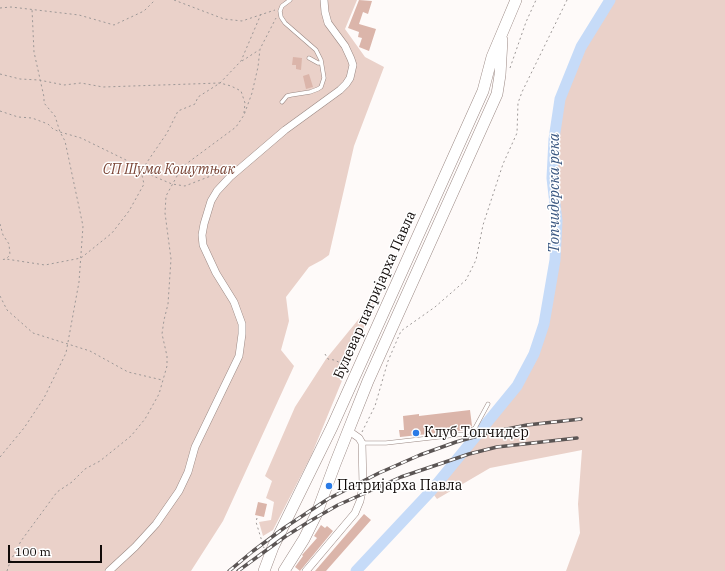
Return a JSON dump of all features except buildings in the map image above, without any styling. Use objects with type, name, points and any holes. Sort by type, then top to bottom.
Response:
[{"type":"main road","name":"Булевар патријарха Павла","points":[[264,571],[273,547],[332,427],[484,91],[490,63],[516,0]]},
{"type":"main road","name":"Булевар патријарха Павла","points":[[284,571],[311,526],[368,381],[497,94],[500,81],[504,28]]},
{"type":"street","points":[[109,571],[135,547],[156,524],[179,491],[188,472],[195,447],[239,356],[242,346],[242,324],[234,302],[203,246],[202,235],[206,214],[211,201],[217,191],[230,177],[285,130],[340,90],[350,78],[353,65],[351,59],[345,46],[328,24],[324,0]]},
{"type":"street","points":[[306,571],[358,508],[363,486],[360,440],[349,431]]},
{"type":"lane","points":[[282,102],[289,95],[314,91],[321,87],[324,78],[319,56],[314,48],[283,21],[281,16],[281,8],[290,0]]},
{"type":"lane","points":[[309,58],[321,64]]},
{"type":"lane","points":[[360,440],[386,443],[465,434],[475,428],[488,404]]},
{"type":"path","points":[[0,8],[11,7],[79,15],[114,25],[144,11],[155,0]]},
{"type":"path","points":[[174,0],[224,19],[242,20],[281,8]]},
{"type":"path","points":[[508,73],[526,22],[536,0]]},
{"type":"path","points":[[360,440],[375,406],[388,361],[402,331],[435,307],[466,280],[476,260],[483,225],[503,164],[517,133],[518,103],[567,0]]},
{"type":"path","points":[[8,571],[10,562],[21,541],[57,492],[72,482],[85,469],[100,462],[131,436],[145,419],[158,394],[167,366],[167,356],[162,334],[168,304],[171,259],[165,213],[166,196],[182,167],[236,128],[244,115],[252,93],[258,67],[260,49],[281,8]]},
{"type":"path","points":[[0,457],[24,428],[44,398],[66,353],[79,282],[81,258],[83,226],[65,141],[60,132],[55,116],[44,103],[34,52],[32,9]]},
{"type":"path","points":[[241,61],[261,14]]},
{"type":"path","points":[[0,260],[6,259],[45,265],[81,258],[112,233],[129,211],[144,184],[141,171],[167,133],[178,110],[194,104],[198,97],[220,83],[241,61],[260,49]]},
{"type":"path","points":[[0,74],[20,79],[39,80],[64,85],[81,84],[103,86],[220,83],[241,91],[245,103],[244,115]]},
{"type":"path","points":[[0,111],[18,117],[32,118],[48,124],[53,129],[60,132],[81,138],[128,161],[141,171],[172,184],[185,186],[221,172],[230,177]]},
{"type":"path","points":[[0,224],[3,235],[9,244],[10,255],[6,259]]},
{"type":"path","points":[[375,289],[381,293]]},
{"type":"path","points":[[0,296],[7,310],[33,333],[90,351],[128,372],[163,380]]},
{"type":"path","points":[[325,354],[328,358],[354,369]]},
{"type":"path","points":[[257,518],[258,528],[266,554]]},
{"type":"green space","name":"СП Шума Кошутњак","points":[[0,0],[357,0],[345,29],[365,57],[384,67],[354,146],[329,255],[309,267],[286,297],[289,321],[281,350],[294,366],[223,521],[191,571],[0,571]]},
{"type":"green space","points":[[610,0],[725,0],[725,571],[566,571],[580,533],[578,504],[582,450],[490,468],[437,499],[431,491],[517,386],[534,354],[544,324],[555,260],[557,221],[552,178],[554,139],[560,99],[581,47]]},
{"type":"green space","points":[[376,298],[311,456],[273,530],[263,536],[259,522],[271,520],[274,502],[266,498],[272,481],[265,476],[295,407],[326,359]]},
{"type":"waterway","name":"Топчидерска река","points":[[356,571],[431,491],[517,386],[534,354],[544,324],[555,260],[557,221],[552,178],[554,139],[560,99],[581,47],[610,0]]},
{"type":"railway","points":[[229,571],[284,528],[328,499],[379,473],[420,455],[456,442],[492,432],[527,425],[581,419]]},
{"type":"railway","points":[[238,571],[286,536],[310,521],[338,505],[401,477],[469,454],[497,447],[577,438]]},
{"type":"place","name":"Клуб Топчидер","points":[[416,433]]},
{"type":"place","name":"Патријарха Павла","points":[[329,486]]}]
